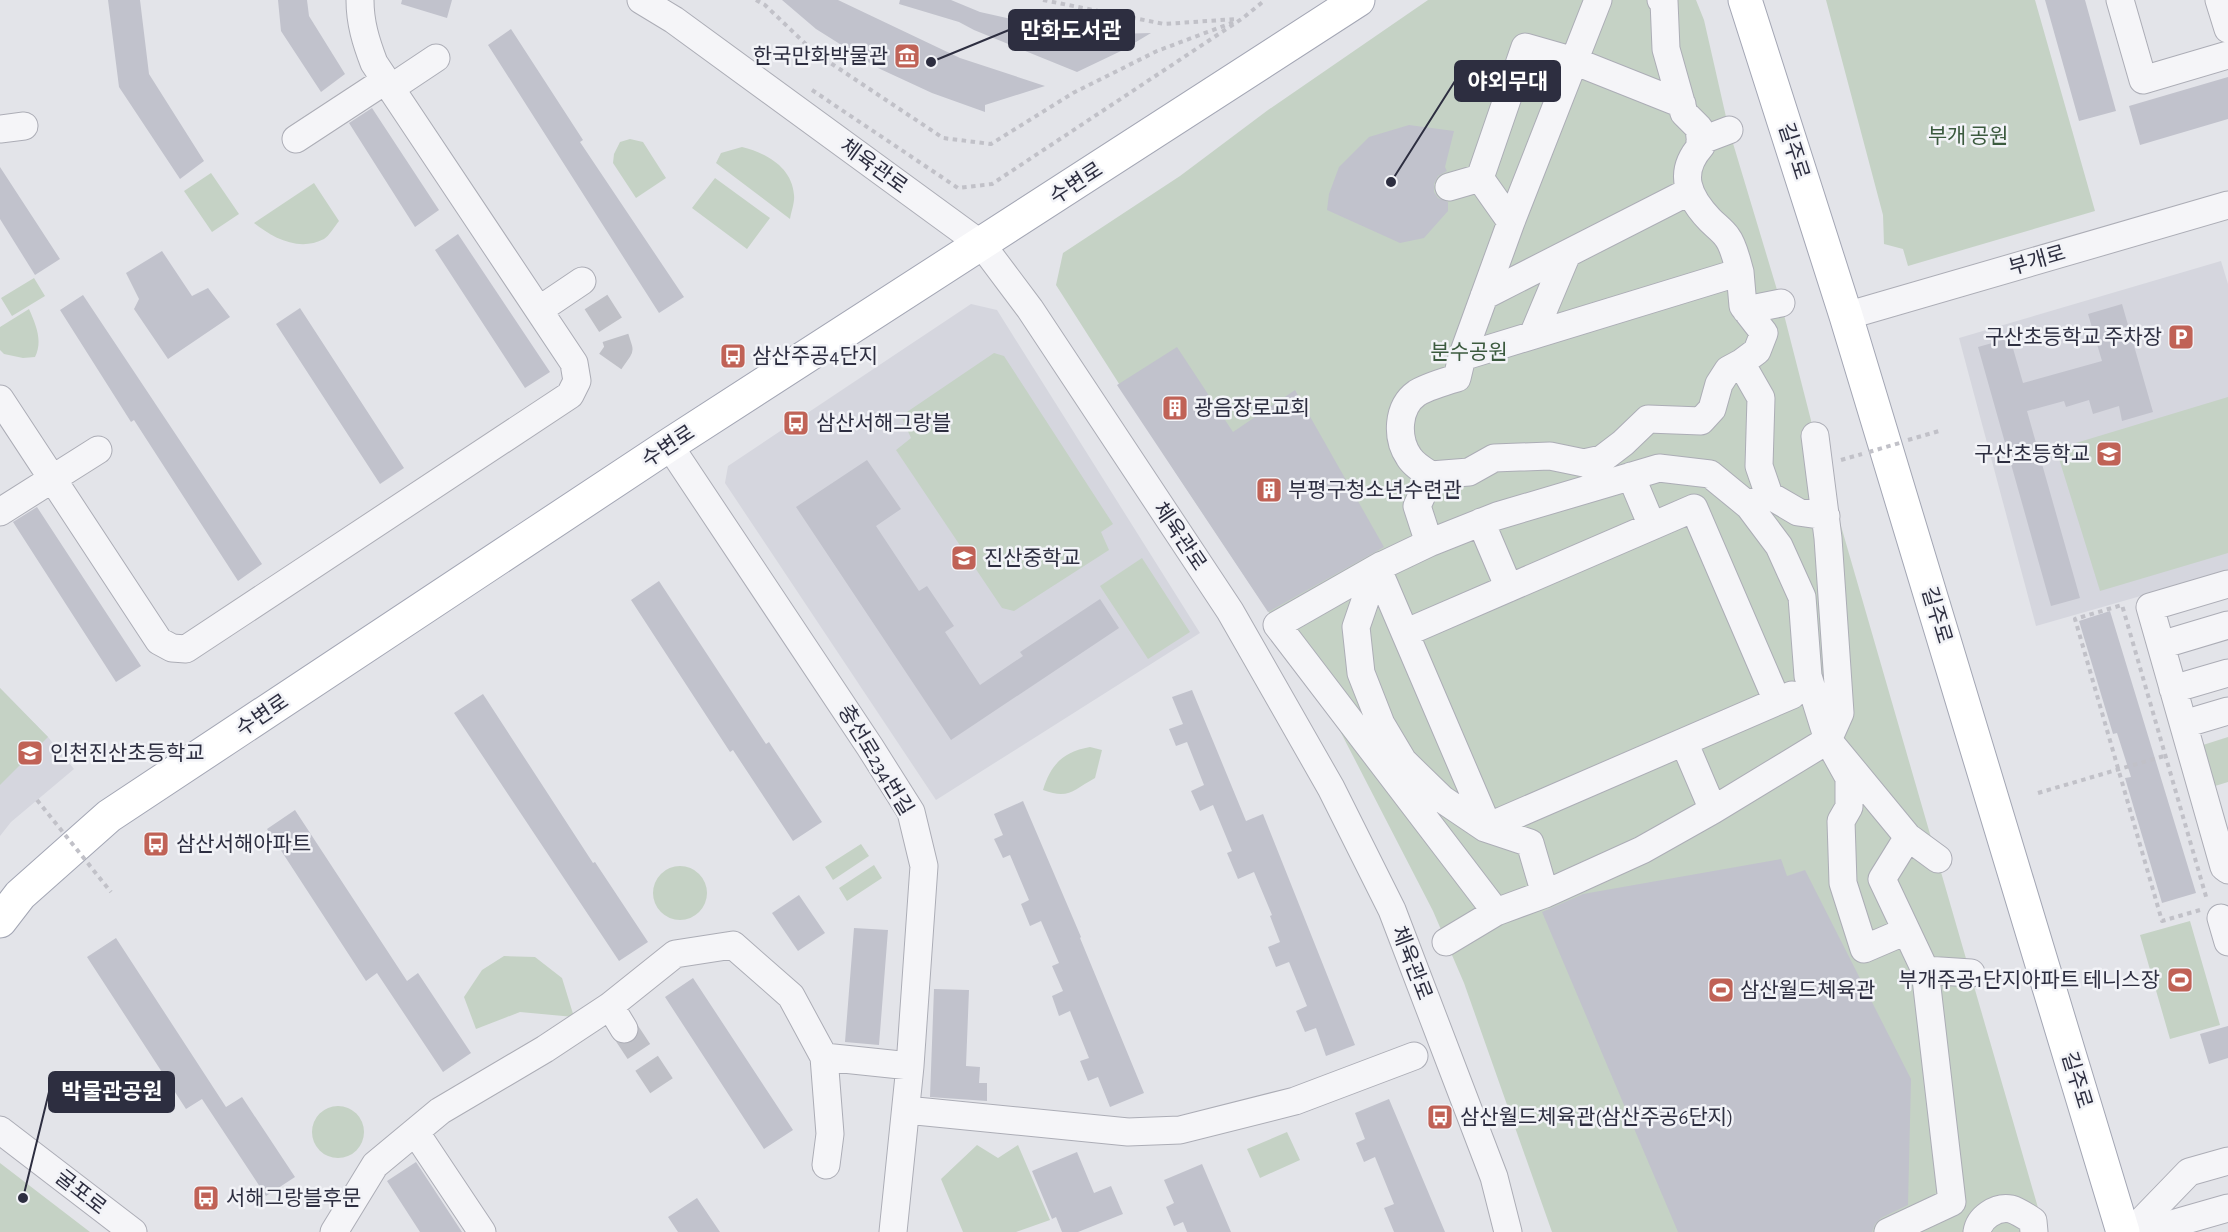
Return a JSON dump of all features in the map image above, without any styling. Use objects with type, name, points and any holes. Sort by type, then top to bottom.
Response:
[{"type":"main road","name":"길주로","points":[[1745,0],[1846,316],[2123,1232]]},
{"type":"main road","name":"수변로","points":[[0,921],[20,895],[109,816],[669,445],[982,245],[1354,1]]},
{"type":"street","points":[[0,399],[159,641],[172,648],[186,649],[570,395],[577,381],[574,363],[374,63],[365,40],[360,15],[360,0]]},
{"type":"street","name":"체육관로","points":[[641,0],[674,21],[982,245],[1030,309],[1230,611],[1331,788],[1392,910],[1494,1177],[1508,1232]]},
{"type":"street","points":[[1598,0],[1510,222],[1462,357],[1457,378],[1438,383],[1415,394],[1402,412],[1400,437],[1409,457],[1431,475],[1469,472],[1494,458],[1550,456],[1584,463],[1602,459],[1648,419],[1701,421],[1712,409],[1719,384],[1728,370],[1758,351],[1764,333],[1743,306],[1740,273],[1729,238],[1708,218],[1692,198],[1690,191],[1687,178],[1690,158],[1701,146],[1699,128],[1684,113],[1666,49],[1664,2],[1661,0]]},
{"type":"street","points":[[2120,0],[2143,80],[2228,55]]},
{"type":"street","points":[[2219,0],[2228,29]]},
{"type":"street","points":[[1480,178],[1525,47],[1574,60],[1682,104]]},
{"type":"street","points":[[296,139],[436,58]]},
{"type":"street","points":[[1700,141],[1729,130]]},
{"type":"street","points":[[1449,187],[1480,178]]},
{"type":"street","points":[[1480,178],[1510,222]]},
{"type":"street","points":[[1484,296],[1690,191]]},
{"type":"street","name":"부개로","points":[[1846,316],[2228,205]]},
{"type":"street","points":[[1533,335],[1567,254]]},
{"type":"street","points":[[1462,357],[1740,273]]},
{"type":"street","points":[[538,310],[582,281]]},
{"type":"street","points":[[1746,310],[1781,303]]},
{"type":"street","points":[[1741,363],[1761,398],[1759,500],[1802,597],[1808,676],[1828,740],[1849,778],[1850,807],[1841,821],[1844,883],[1864,949],[1906,931]]},
{"type":"street","points":[[1446,942],[1496,912],[1545,894],[1642,850],[1828,740],[1840,713],[1826,516],[1815,436]]},
{"type":"street","name":"충선로234번길","points":[[669,445],[911,812],[924,866],[910,1066],[893,1232]]},
{"type":"street","points":[[0,512],[98,450]]},
{"type":"street","points":[[1496,912],[1277,625],[1429,543],[1481,522],[1659,468],[1710,474],[1759,500],[1798,512],[1826,516]]},
{"type":"street","points":[[1679,470],[1777,701]]},
{"type":"street","points":[[1429,543],[1417,506],[1431,475]]},
{"type":"street","points":[[1631,476],[1652,526]]},
{"type":"street","points":[[1405,633],[1694,508]]},
{"type":"street","points":[[1481,522],[1509,588]]},
{"type":"street","points":[[1381,568],[1405,633],[1487,828]]},
{"type":"street","points":[[1381,568],[1368,592],[1356,627],[1361,673],[1381,724],[1403,761],[1442,799],[1487,828],[1530,843],[1545,894]]},
{"type":"street","points":[[2225,853],[2219,811],[2184,724],[2150,608],[2228,584]]},
{"type":"street","points":[[2161,645],[2228,625]]},
{"type":"street","points":[[1316,675],[1360,661]]},
{"type":"street","points":[[2174,689],[2228,673]]},
{"type":"street","points":[[1487,828],[1811,686]]},
{"type":"street","points":[[2184,724],[2228,711]]},
{"type":"street","points":[[1828,740],[1908,837],[1938,860]]},
{"type":"street","points":[[1684,742],[1713,810]]},
{"type":"street","points":[[1908,837],[1882,879],[1925,970],[1952,1202],[1977,1228],[1989,1213],[2010,1209],[2033,1221],[2034,1232]]},
{"type":"street","points":[[334,1232],[375,1165],[440,1111],[545,1050],[610,1006],[675,954],[733,945],[791,996],[824,1057],[830,1134],[826,1165]]},
{"type":"street","points":[[1925,970],[1971,973]]},
{"type":"street","points":[[610,1006],[624,1029]]},
{"type":"street","points":[[906,1110],[1128,1132],[1180,1130],[1294,1101],[1414,1056]]},
{"type":"street","points":[[824,1057],[910,1066]]},
{"type":"street","name":"굴포로","points":[[0,1130],[133,1232]]},
{"type":"street","points":[[416,1133],[482,1232]]},
{"type":"street","points":[[2131,1232],[2189,1172],[2228,1161]]},
{"type":"street","points":[[1898,1230],[1952,1202]]},
{"type":"street","points":[[2144,1232],[2228,1208]]},
{"type":"path","points":[[756,0],[765,5],[814,52],[943,138],[991,144],[1074,93],[1156,51],[1243,18]]},
{"type":"path","points":[[1043,0],[1164,24],[1243,18]]},
{"type":"path","points":[[808,87],[958,188],[992,184],[1243,18],[1265,0]]},
{"type":"path","points":[[1819,466],[1939,431]]},
{"type":"path","points":[[2122,605],[2075,619],[2162,921],[2210,908],[2219,921]]},
{"type":"path","points":[[2038,793],[2164,756]]},
{"type":"path","points":[[37,800],[111,892]]},
{"type":"shaded area","name":"구산초등학교","points":[[2221,261],[2228,284],[2228,571],[2036,626],[1959,338]]},
{"type":"shaded area","name":"진산중학교","points":[[971,304],[997,310],[1200,633],[936,800],[725,483],[728,466]]},
{"type":"shaded area","name":"인천진산초등학교","points":[[0,688],[48,737],[74,769],[11,822],[0,836]]},
{"type":"green space","name":"분수공원","points":[[1428,0],[1696,0],[1704,20],[1729,130],[1781,303],[1815,436],[2045,1232],[1552,1232],[1464,983],[1433,911],[1305,663],[1174,470],[1056,285],[1063,253],[1180,176],[1268,110]]},
{"type":"green space","name":"부개 공원","points":[[1826,0],[2035,0],[2095,211],[1908,266],[1903,249],[1884,244],[1883,215]]},
{"type":"green space","points":[[630,139],[643,142],[666,178],[636,198],[613,163],[614,154],[620,142]]},
{"type":"green space","points":[[742,147],[768,157],[783,169],[792,185],[794,198],[790,219],[716,163],[721,153]]},
{"type":"green space","points":[[211,173],[239,214],[212,232],[184,191]]},
{"type":"green space","points":[[715,178],[770,218],[747,249],[692,208]]},
{"type":"green space","points":[[314,183],[339,221],[324,239],[305,244],[287,242],[269,234],[254,223]]},
{"type":"green space","points":[[34,278],[45,296],[12,316],[1,298]]},
{"type":"green space","points":[[29,309],[38,339],[35,357],[23,358],[4,354],[0,350],[0,327]]},
{"type":"green space","points":[[994,353],[1004,356],[1113,524],[1101,532],[1109,550],[1014,611],[1002,608],[896,450],[911,438],[901,416]]},
{"type":"green space","points":[[2228,397],[2228,553],[2100,591],[2056,449]]},
{"type":"green space","points":[[1142,558],[1190,632],[1148,659],[1100,586]]},
{"type":"green space","points":[[0,688],[48,737],[0,785]]},
{"type":"green space","points":[[2228,737],[2228,782],[2215,786],[2203,745]]},
{"type":"green space","points":[[1090,747],[1102,750],[1095,778],[1065,794],[1043,790],[1050,773],[1059,761],[1072,752]]},
{"type":"green space","points":[[861,844],[869,856],[833,880],[825,867]]},
{"type":"green space","points":[[874,865],[882,878],[847,901],[839,888]]},
{"type":"green space","points":[[675,866],[685,866],[695,870],[703,878],[707,893],[703,908],[695,916],[685,920],[675,920],[665,916],[657,908],[653,898],[653,888],[657,878],[665,870]]},
{"type":"green space","name":"부개주공1단지아파트 테니스장","points":[[2190,921],[2220,1025],[2170,1039],[2140,935]]},
{"type":"green space","points":[[504,956],[535,957],[562,978],[574,1017],[520,1012],[476,1029],[464,997],[482,970]]},
{"type":"green space","points":[[338,1106],[348,1108],[356,1114],[362,1122],[364,1132],[362,1142],[356,1150],[348,1156],[338,1158],[328,1156],[320,1150],[314,1142],[312,1132],[314,1122],[320,1114],[328,1108]]},
{"type":"green space","points":[[1287,1132],[1300,1160],[1260,1178],[1247,1149]]},
{"type":"green space","points":[[977,1145],[998,1158],[1018,1145],[1050,1220],[1016,1232],[963,1232],[941,1179]]},
{"type":"green space","points":[[0,1163],[90,1232],[0,1232]]},
{"type":"building","points":[[108,0],[140,0],[149,74],[204,161],[180,179],[119,87]]},
{"type":"building","points":[[278,0],[307,0],[309,16],[345,74],[321,92],[281,31]]},
{"type":"building","points":[[402,0],[452,0],[447,18],[401,4]]},
{"type":"building","points":[[782,0],[838,0],[960,58],[1045,86],[985,105],[985,112],[932,93],[878,68],[816,29]]},
{"type":"building","points":[[900,0],[951,0],[980,12],[1061,30],[1115,34],[1151,33],[1121,51],[1077,72],[959,22],[899,4]]},
{"type":"building","points":[[2045,0],[2085,0],[2116,111],[2079,121]]},
{"type":"building","points":[[511,29],[583,140],[580,142],[684,297],[659,313],[488,45]]},
{"type":"building","points":[[2228,77],[2228,119],[2140,145],[2129,106]]},
{"type":"building","points":[[372,108],[439,210],[415,227],[349,123]]},
{"type":"building","points":[[1409,125],[1454,131],[1445,167],[1447,171],[1438,176],[1434,184],[1434,192],[1438,198],[1448,202],[1448,211],[1424,238],[1400,243],[1327,210],[1329,194],[1339,167],[1369,137]]},
{"type":"building","points":[[0,167],[60,259],[35,275],[0,219]]},
{"type":"building","points":[[458,234],[550,372],[525,388],[435,250]]},
{"type":"building","points":[[162,251],[192,296],[208,288],[230,317],[168,359],[134,309],[139,299],[126,273]]},
{"type":"building","points":[[83,295],[262,564],[238,581],[134,420],[131,422],[60,310]]},
{"type":"building","points":[[2122,304],[2153,412],[2122,421],[2119,406],[2093,414],[2089,400],[2066,407],[2064,401],[2027,411],[2080,598],[2051,606],[1978,347],[2010,338],[2023,383],[2102,361],[2088,314]]},
{"type":"building","points":[[300,308],[404,468],[380,484],[276,324]]},
{"type":"building","name":"부평구청소년수련관","points":[[1177,347],[1233,432],[1295,390],[1384,547],[1268,612],[1117,385]]},
{"type":"building","points":[[867,460],[901,509],[876,526],[919,591],[927,586],[954,626],[945,632],[980,685],[1023,656],[1020,652],[1100,599],[1119,628],[951,740],[796,507]]},
{"type":"building","points":[[37,507],[141,666],[116,682],[13,522]]},
{"type":"building","points":[[659,581],[766,744],[769,742],[822,822],[793,841],[733,750],[730,752],[631,600]]},
{"type":"building","points":[[2110,611],[2196,893],[2162,903],[2125,778],[2131,777],[2117,733],[2113,734],[2079,621]]},
{"type":"building","points":[[1192,690],[1246,821],[1263,814],[1355,1045],[1326,1056],[1316,1028],[1305,1032],[1296,1011],[1307,1006],[1289,962],[1276,967],[1268,947],[1280,942],[1270,916],[1272,915],[1254,872],[1238,879],[1227,853],[1232,851],[1213,805],[1200,811],[1191,791],[1204,785],[1187,742],[1176,746],[1169,729],[1183,724],[1172,697]]},
{"type":"building","points":[[483,694],[593,863],[595,862],[648,942],[619,961],[454,713]]},
{"type":"building","points":[[1023,801],[1144,1093],[1110,1107],[1098,1077],[1088,1081],[1080,1061],[1089,1058],[1070,1011],[1059,1016],[1052,996],[1063,991],[1052,966],[1059,963],[1041,921],[1030,926],[1021,904],[1029,900],[1010,855],[1003,858],[994,839],[1003,835],[994,814]]},
{"type":"building","points":[[295,810],[407,981],[418,973],[471,1053],[443,1072],[377,973],[366,981],[267,829]]},
{"type":"building","name":"삼산월드체육관","points":[[1781,859],[1787,876],[1805,870],[1911,1079],[1908,1205],[1881,1218],[1875,1224],[1872,1232],[1678,1232],[1542,912],[1583,894]]},
{"type":"building","points":[[799,895],[825,933],[798,951],[772,913]]},
{"type":"building","points":[[854,928],[888,930],[879,1045],[845,1042]]},
{"type":"building","points":[[116,938],[226,1107],[242,1097],[295,1177],[266,1196],[202,1099],[186,1109],[87,957]]},
{"type":"building","points":[[693,978],[793,1130],[764,1149],[665,997]]},
{"type":"building","points":[[934,989],[969,990],[966,1066],[980,1067],[979,1083],[987,1083],[987,1101],[930,1097]]},
{"type":"building","points":[[2228,1026],[2228,1058],[2209,1064],[2200,1034]]},
{"type":"building","points":[[1389,1099],[1445,1232],[1394,1232],[1384,1208],[1394,1204],[1375,1157],[1364,1162],[1356,1143],[1365,1139],[1355,1113]]},
{"type":"building","points":[[1077,1152],[1094,1193],[1111,1186],[1123,1214],[1078,1232],[1062,1232],[1056,1217],[1052,1219],[1032,1171]]},
{"type":"building","points":[[416,1162],[462,1232],[420,1232],[387,1181]]},
{"type":"building","points":[[1202,1164],[1231,1232],[1187,1232],[1183,1222],[1174,1226],[1166,1207],[1174,1203],[1164,1180]]},
{"type":"building","points":[[697,1198],[720,1232],[678,1232],[668,1217]]},
{"type":"tunnel","points":[[596,302],[612,327],[619,349],[605,369]]},
{"type":"tunnel","points":[[624,1029],[663,1088]]},
{"type":"place","name":"한국만화박물관","points":[[907,56]]},
{"type":"place","name":"만화도서관","points":[[931,62]]},
{"type":"place","name":"야외무대","points":[[1391,182]]},
{"type":"place","name":"구산초등학교 주차장","points":[[2181,337]]},
{"type":"place","name":"삼산주공4단지","points":[[733,356]]},
{"type":"place","name":"광음장로교회","points":[[1175,408]]},
{"type":"place","name":"삼산서해그랑블","points":[[796,423]]},
{"type":"place","name":"구산초등학교","points":[[2109,454]]},
{"type":"place","name":"부평구청소년수련관","points":[[1269,490]]},
{"type":"place","name":"진산중학교","points":[[964,558]]},
{"type":"place","name":"인천진산초등학교","points":[[30,753]]},
{"type":"place","name":"삼산서해아파트","points":[[156,844]]},
{"type":"place","name":"부개주공1단지아파트 테니스장","points":[[2180,980]]},
{"type":"place","name":"삼산월드체육관","points":[[1721,990]]},
{"type":"place","name":"삼산월드체육관(삼산주공6단지)","points":[[1440,1117]]},
{"type":"place","name":"박물관공원","points":[[23,1198]]},
{"type":"place","name":"서해그랑블후문","points":[[206,1198]]}]
